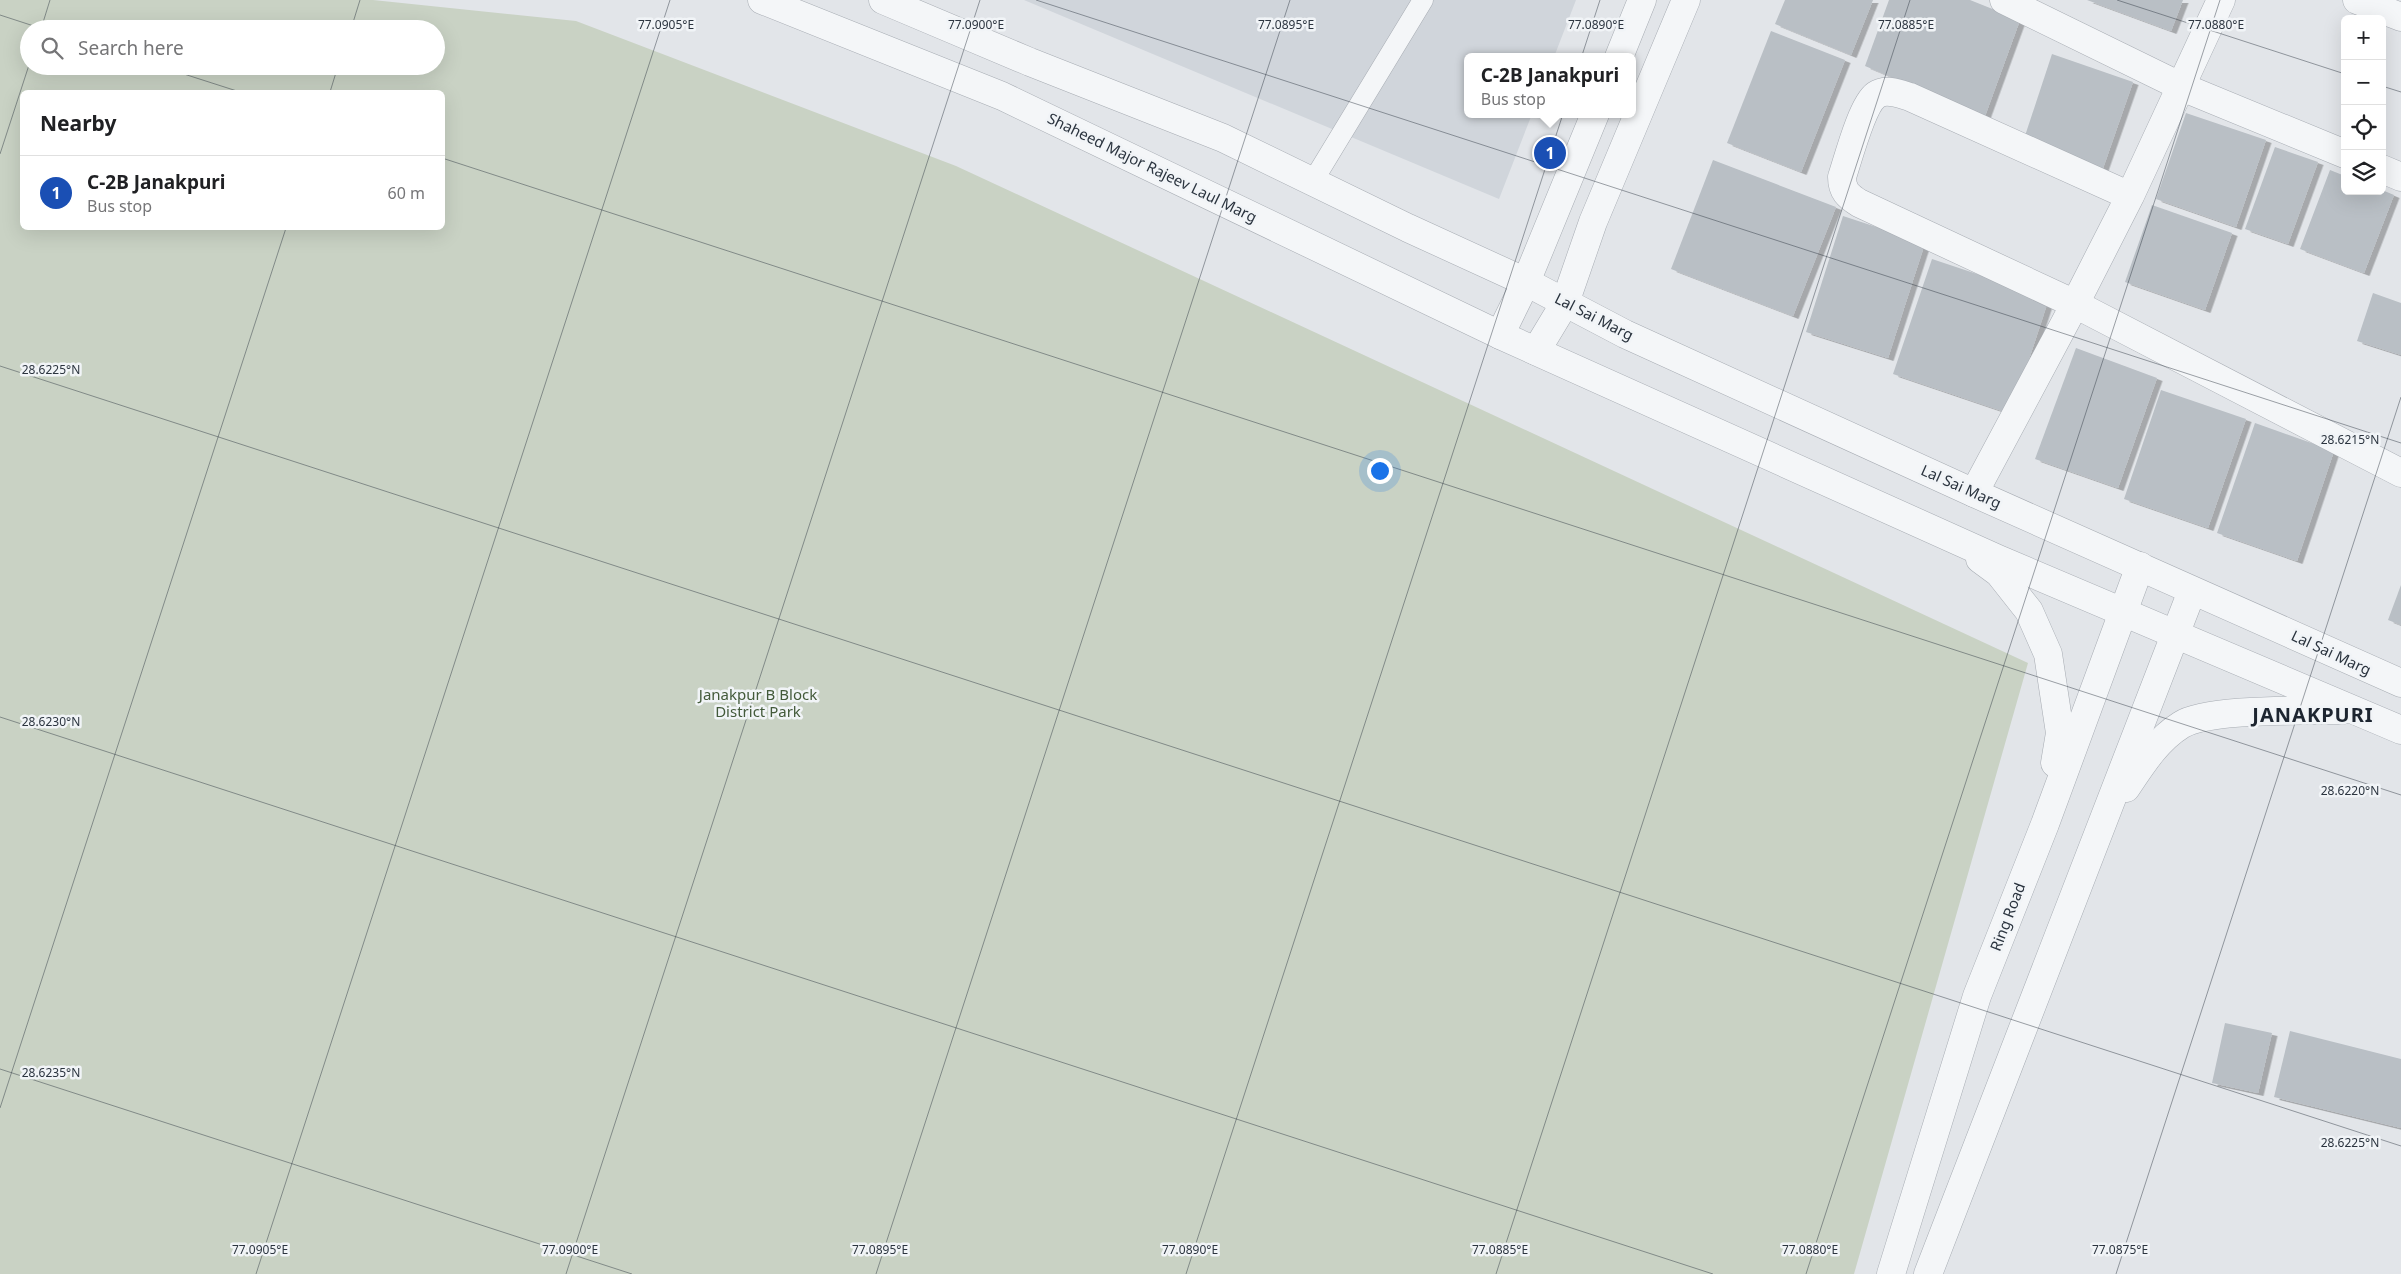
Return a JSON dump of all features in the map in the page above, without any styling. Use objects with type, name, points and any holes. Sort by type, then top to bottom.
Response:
[{"type":"street","name":"Shaheed Major Rajeev Laul Marg","points":[[762,0],[1002,96],[1536,351]]},
{"type":"street","points":[[883,0],[1030,62],[1223,138],[1526,282]]},
{"type":"street","points":[[1621,53],[1642,0]]},
{"type":"street","points":[[1686,0],[1593,222],[1565,303],[1536,351],[2121,612],[2401,730]]},
{"type":"street","points":[[2004,0],[2182,87],[2341,152]]},
{"type":"street","points":[[1974,493],[2075,304],[2130,196],[2221,0]]},
{"type":"street","points":[[2357,0],[2401,17]]},
{"type":"street","points":[[2130,196],[1910,97],[1890,91],[1877,94],[1867,106],[1842,178],[1842,188],[1848,196],[1859,203],[2075,304],[2401,473]]},
{"type":"street","points":[[1500,335],[1526,282],[1593,118]]},
{"type":"street","points":[[2386,171],[2401,177]]},
{"type":"street","name":"Lal Sai Marg","points":[[1526,282],[1625,334],[1974,493],[2401,683]]},
{"type":"street","points":[[1950,537],[1999,573],[2030,611],[2048,654],[2060,732],[2045,824]]},
{"type":"street","name":"Ring Road","points":[[1891,1274],[1977,996],[2045,824],[2121,612],[2140,566]]},
{"type":"street","points":[[1928,1274],[2192,591]]},
{"type":"street","points":[[2100,826],[2153,749],[2182,724],[2218,714],[2351,710]]},
{"type":"lane","points":[[1313,181],[1424,0]]},
{"type":"shaded area","points":[[1024,0],[1576,0],[1556,53],[1464,53],[1464,118],[1530,118],[1499,199]]},
{"type":"green space","name":"Janakpur B Block District Park","points":[[0,0],[373,0],[576,21],[956,166],[2028,663],[1854,1274],[0,1274]]},
{"type":"building","points":[[1785,0],[1873,0],[1851,55],[1775,24]]},
{"type":"building","points":[[1889,0],[1970,0],[2020,20],[1985,116],[1865,66]]},
{"type":"building","points":[[2087,0],[2183,0],[2171,31]]},
{"type":"building","points":[[1771,31],[1845,60],[1801,172],[1727,143]]},
{"type":"building","points":[[2052,54],[2133,82],[2102,171],[2022,145]]},
{"type":"building","points":[[2186,113],[2266,140],[2236,227],[2156,199]]},
{"type":"building","points":[[2275,147],[2318,162],[2288,244],[2245,229]]},
{"type":"building","points":[[1713,160],[1836,207],[1793,316],[1671,269]]},
{"type":"building","points":[[2330,170],[2341,174],[2341,195],[2386,195],[2386,192],[2394,195],[2364,273],[2300,249]]},
{"type":"building","points":[[2152,205],[2232,233],[2205,310],[2125,282]]},
{"type":"building","points":[[1843,216],[1925,243],[1888,358],[1806,332]]},
{"type":"building","points":[[1932,259],[2049,298],[2011,414],[1893,374]]},
{"type":"building","points":[[2373,293],[2401,303],[2401,355],[2357,341]]},
{"type":"building","points":[[2076,348],[2157,378],[2118,488],[2035,459]]},
{"type":"building","points":[[2161,390],[2246,419],[2208,528],[2124,499]]},
{"type":"building","points":[[2255,423],[2334,451],[2297,561],[2217,533]]},
{"type":"building","points":[[2401,585],[2401,625],[2388,620]]},
{"type":"building","points":[[2225,1023],[2272,1033],[2258,1093],[2212,1083]]},
{"type":"building","points":[[2290,1031],[2401,1059],[2401,1128],[2274,1097]]},
{"type":"place","name":"C-2B Janakpuri","points":[[1550,153]]},
{"type":"district","name":"JANAKPURI","points":[[2313,715]]}]
